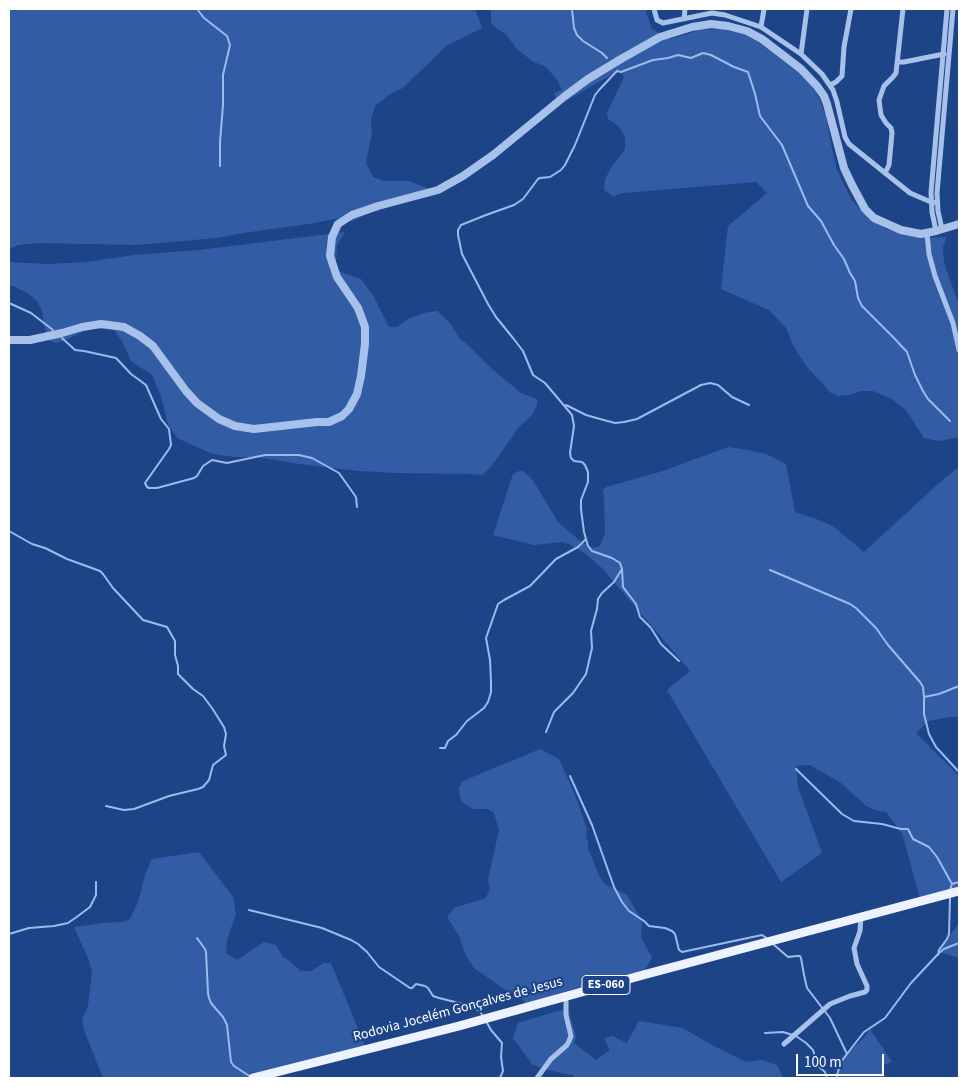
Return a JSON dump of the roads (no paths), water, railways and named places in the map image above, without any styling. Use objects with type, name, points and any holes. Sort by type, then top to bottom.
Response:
[{"type":"main road","name":"Rodovia Jocelém Gonçalves de Jesus","points":[[253,1078],[460,1026],[959,891]]},
{"type":"street","points":[[654,9],[656,18],[665,23],[719,11],[725,15],[761,27],[801,54],[822,74],[830,85],[837,102],[847,142],[913,195],[934,202]]},
{"type":"street","points":[[684,19],[685,9]]},
{"type":"street","points":[[761,27],[764,9]]},
{"type":"street","points":[[801,54],[807,9]]},
{"type":"street","points":[[830,85],[842,76],[844,47],[851,9]]},
{"type":"street","points":[[885,173],[890,162],[892,132],[881,115],[879,100],[884,86],[895,75],[903,9]]},
{"type":"street","points":[[946,54],[947,9]]},
{"type":"street","points":[[940,230],[932,212],[934,202],[931,183],[953,9]]},
{"type":"street","points":[[9,340],[30,340],[101,324],[124,328],[140,336],[153,346],[197,403],[219,419],[235,426],[254,429],[329,422],[336,419],[349,409],[357,394],[364,357],[366,328],[358,308],[337,277],[330,256],[332,237],[338,224],[352,215],[378,206],[438,190],[463,176],[492,155],[588,79],[660,37],[711,24],[747,31],[762,39],[801,69],[816,86],[824,96],[832,118],[844,168],[865,209],[874,218],[902,230],[920,234],[959,224]]},
{"type":"street","points":[[898,62],[946,54]]},
{"type":"street","points":[[927,233],[933,269],[953,323],[959,350]]},
{"type":"street","points":[[784,1044],[830,1004],[867,990],[857,964],[854,948],[860,932],[861,917]]},
{"type":"street","points":[[538,1078],[551,1059],[567,1046],[570,1041],[571,1036],[566,1015],[566,996]]},
{"type":"waterway","points":[[197,9],[204,18],[227,36],[230,45],[223,75],[220,166]]},
{"type":"waterway","points":[[572,9],[574,28],[577,35],[607,58]]},
{"type":"waterway","points":[[679,661],[661,644],[651,628],[640,617],[636,604],[623,587],[620,563],[592,551],[588,546],[581,509],[581,500],[588,482],[588,472],[582,462],[574,461],[571,458],[574,426],[572,415],[545,383],[533,375],[523,351],[496,317],[462,254],[458,235],[461,225],[514,205],[523,199],[538,179],[550,177],[561,170],[575,145],[595,95],[617,71],[621,72],[653,60],[678,55],[691,58],[703,53],[748,72],[760,116],[782,145],[808,206],[821,221],[844,259],[855,281],[858,298],[862,306],[907,352],[923,391],[928,399],[950,421]]},
{"type":"waterway","points":[[9,303],[31,313],[53,330]]},
{"type":"waterway","points":[[62,338],[75,350],[116,358],[131,374],[146,385],[161,419],[169,429],[171,445],[145,483],[147,487],[157,488],[194,478],[203,466],[212,460],[227,463],[265,455],[299,455],[312,458],[339,473],[356,497],[357,507]]},
{"type":"waterway","points":[[566,405],[586,415],[615,423],[624,422],[637,419],[701,385],[710,383],[718,385],[732,397],[749,405]]},
{"type":"waterway","points":[[9,531],[32,544],[100,571],[143,620],[167,627],[175,641],[178,674],[203,696],[224,727],[226,755],[213,765],[209,780],[203,787],[169,796],[134,809],[124,810],[106,806]]},
{"type":"waterway","points":[[440,748],[445,748],[448,741],[456,735],[467,721],[484,708],[488,702],[491,682],[486,638],[498,604],[530,586],[556,559],[578,547],[586,539]]},
{"type":"waterway","points":[[546,732],[554,712],[573,693],[586,674],[592,648],[591,631],[598,599],[614,582],[622,569]]},
{"type":"waterway","points":[[770,570],[850,604],[876,628],[923,687],[924,714],[929,734],[936,747],[959,772]]},
{"type":"waterway","points":[[924,697],[939,694],[959,686]]},
{"type":"waterway","points":[[796,769],[842,814],[854,821],[908,829],[913,839],[929,847],[937,857],[952,884],[950,890]]},
{"type":"waterway","points":[[570,776],[592,825],[614,887],[629,911],[649,926],[672,931],[675,934],[679,950],[682,952],[762,935],[768,939]]},
{"type":"waterway","points":[[9,934],[29,928],[68,923],[90,907],[96,895],[96,882]]},
{"type":"waterway","points":[[952,884],[959,882]]},
{"type":"waterway","points":[[938,955],[949,934],[950,898]]},
{"type":"waterway","points":[[249,910],[322,928],[351,940],[367,952],[379,967],[410,988],[416,984],[425,986],[433,996],[471,1006],[484,1017]]},
{"type":"waterway","points":[[197,938],[206,952],[209,998],[227,1025],[231,1062],[251,1077]]},
{"type":"waterway","points":[[837,1078],[841,1062],[864,1032],[885,1018],[911,983],[939,953],[959,943]]},
{"type":"waterway","points":[[773,944],[788,957],[800,956],[807,988],[830,1018],[847,1054]]},
{"type":"waterway","points":[[486,1021],[502,1043],[503,1071],[500,1078]]},
{"type":"waterway","points":[[765,1033],[783,1032],[796,1036],[806,1043],[813,1050],[818,1066],[825,1072],[827,1078]]}]
